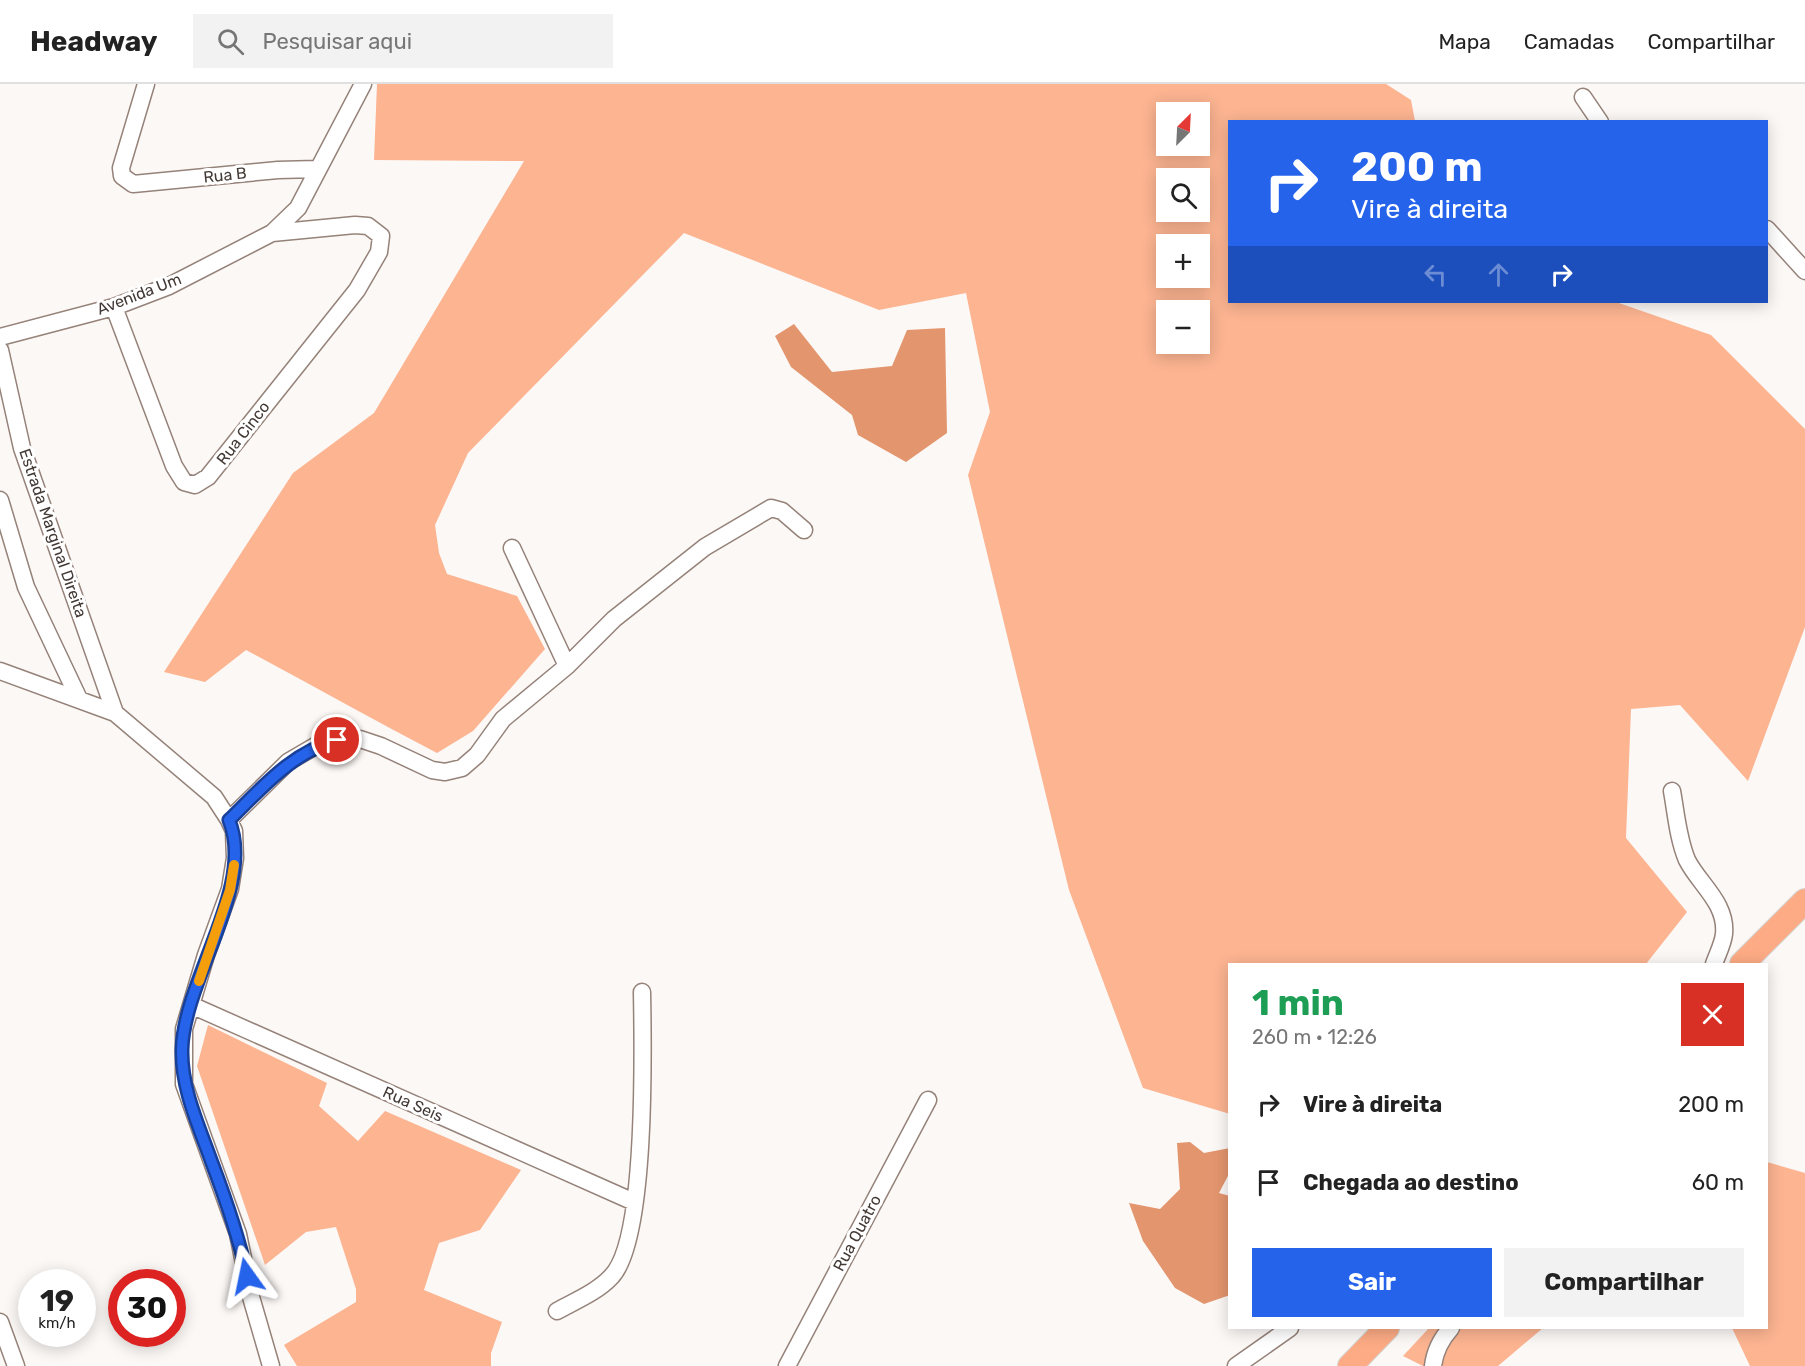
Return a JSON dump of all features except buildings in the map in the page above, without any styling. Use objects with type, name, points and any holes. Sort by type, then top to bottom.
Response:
[{"type":"highway","points":[[1743,963],[1805,901]]},
{"type":"highway","points":[[1350,1366],[1386,1329]]},
{"type":"street","name":"Rua B","points":[[146,84],[121,168],[122,176],[133,184],[278,170],[318,169]]},
{"type":"street","name":"Avenida Um","points":[[0,337],[114,307],[169,286],[272,233],[298,208],[363,84]]},
{"type":"street","points":[[1583,97],[1599,120]]},
{"type":"street","name":"Avenida Um","points":[[272,233],[355,225]]},
{"type":"street","name":"Rua Cinco","points":[[114,307],[174,466],[184,482],[190,486],[197,484],[208,477],[357,290],[372,266],[381,245],[381,236],[368,226],[355,225]]},
{"type":"street","points":[[1768,230],[1805,271]]},
{"type":"street","name":"Estrada Marginal Direita","points":[[0,350],[22,448],[115,713]]},
{"type":"street","points":[[0,500],[26,587],[78,697]]},
{"type":"street","points":[[229,820],[288,762],[317,745],[337,740],[360,739],[381,746],[432,770],[445,772],[462,768],[477,755],[503,719],[567,666],[614,619],[705,547],[767,510],[778,509],[804,530]]},
{"type":"street","points":[[512,548],[567,666]]},
{"type":"street","points":[[0,671],[78,697],[115,713],[214,797],[234,831],[235,858],[230,890],[191,1005],[182,1049],[184,1084],[238,1234],[251,1297],[271,1366]]},
{"type":"street","points":[[1672,791],[1683,850],[1714,898],[1723,921],[1724,937],[1714,963]]},
{"type":"street","points":[[557,1311],[613,1276],[628,1243],[642,1130],[642,992]]},
{"type":"street","name":"Rua Seis","points":[[191,1005],[634,1202]]},
{"type":"street","name":"Rua Quatro","points":[[787,1366],[928,1100]]},
{"type":"street","points":[[0,1322],[16,1366]]},
{"type":"street","points":[[1236,1366],[1289,1329]]},
{"type":"street","points":[[1433,1366],[1434,1355],[1443,1337],[1450,1329]]},
{"type":"shaded area","points":[[377,84],[1386,84],[1411,100],[1415,120],[1228,120],[1228,303],[1619,303],[1711,335],[1805,429],[1805,627],[1748,781],[1680,705],[1631,709],[1626,838],[1687,912],[1647,963],[1228,963],[1228,1113],[1143,1088],[1069,890],[968,475],[990,412],[966,293],[879,310],[684,233],[468,453],[435,525],[439,553],[447,574],[517,596],[545,649],[473,731],[437,753],[246,650],[205,682],[164,672],[293,473],[374,413],[524,161],[374,160]]},
{"type":"shaded area","points":[[794,324],[832,372],[892,366],[907,330],[945,328],[947,433],[906,462],[858,435],[852,415],[791,367],[775,336]]},
{"type":"shaded area","points":[[208,1025],[327,1083],[319,1106],[358,1141],[385,1111],[521,1170],[480,1230],[439,1243],[424,1290],[502,1322],[491,1353],[491,1366],[297,1366],[284,1345],[356,1302],[356,1289],[336,1227],[306,1232],[265,1265],[197,1066]]},
{"type":"shaded area","points":[[1190,1142],[1204,1153],[1228,1148],[1228,1176],[1219,1193],[1228,1195],[1228,1296],[1204,1304],[1175,1288],[1143,1241],[1129,1203],[1160,1209],[1180,1189],[1177,1143]]},
{"type":"shaded area","points":[[1768,1162],[1805,1173],[1805,1366],[1750,1366],[1732,1329],[1768,1329]]},
{"type":"shaded area","points":[[1428,1329],[1542,1329],[1498,1366],[1423,1366],[1403,1356]]},
{"type":"slow traffic","points":[[199,981],[230,890],[234,865]]},
{"type":"route","points":[[247,1276],[238,1234],[184,1084],[182,1049],[184,1029],[206,956],[230,890],[235,858],[234,831],[229,820],[288,762],[317,745],[337,740]]}]
